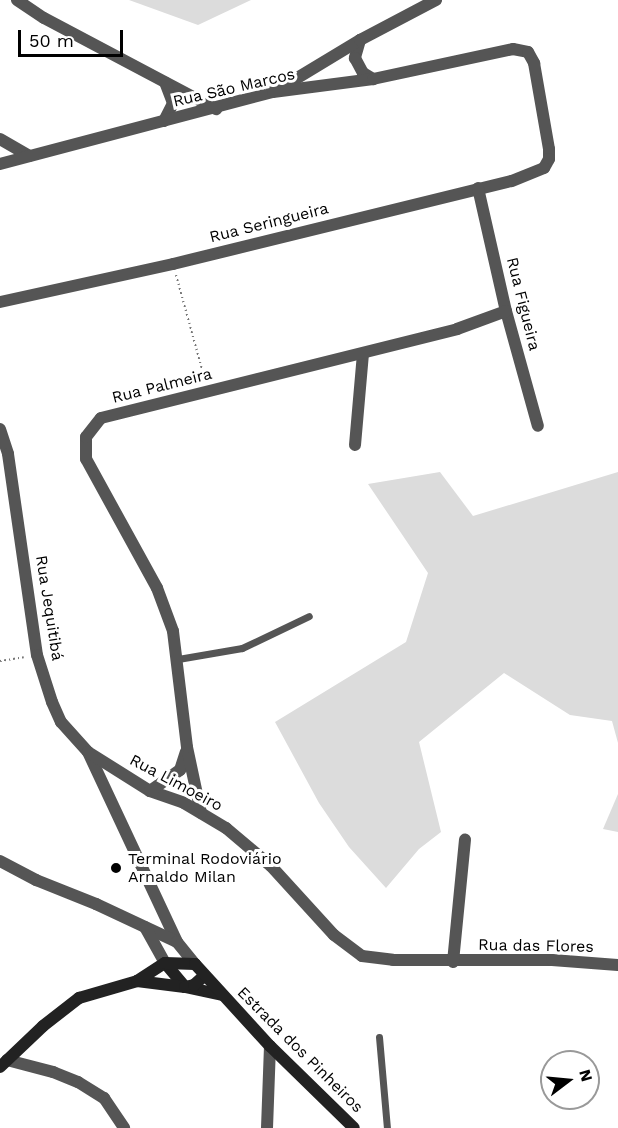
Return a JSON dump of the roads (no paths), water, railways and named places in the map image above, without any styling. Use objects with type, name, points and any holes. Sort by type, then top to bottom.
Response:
[{"type":"main road","points":[[3,1063],[43,1026],[79,998],[137,981],[165,963],[195,964]]},
{"type":"main road","points":[[165,963],[185,987],[194,985],[204,976]]},
{"type":"main road","name":"Estrada dos Pinheiros","points":[[195,964],[270,1046],[354,1128]]},
{"type":"main road","name":"Estrada dos Pinheiros","points":[[137,981],[185,987],[222,995]]},
{"type":"street","points":[[16,0],[216,109]]},
{"type":"street","points":[[273,92],[360,40],[436,0]]},
{"type":"street","points":[[360,40],[355,58],[363,73],[373,79]]},
{"type":"street","name":"Rua São Marcos","points":[[0,164],[216,109],[273,92],[373,79],[513,49],[528,52],[534,63],[549,149],[549,159],[544,168]]},
{"type":"street","points":[[164,121],[173,103],[165,82]]},
{"type":"street","points":[[0,139],[30,156]]},
{"type":"street","name":"Rua Seringueira","points":[[0,302],[173,264],[511,181],[544,168]]},
{"type":"street","name":"Rua Figueira","points":[[478,188],[507,311],[538,426]]},
{"type":"street","name":"Rua Palmeira","points":[[201,813],[187,747],[173,631],[157,588],[86,459],[86,437],[100,418],[207,390],[363,354],[457,329],[507,311]]},
{"type":"street","points":[[355,444],[363,354]]},
{"type":"street","name":"Rua Jequitibá","points":[[0,429],[8,454],[37,655],[52,702],[61,722],[88,752],[177,942]]},
{"type":"street","points":[[150,791],[180,770],[187,747]]},
{"type":"street","name":"Rua Limoeiro","points":[[88,752],[150,791],[184,803],[250,847],[334,935],[362,956],[393,960],[453,962]]},
{"type":"street","points":[[453,962],[465,840]]},
{"type":"street","name":"Estrada dos Pinheiros","points":[[0,861],[36,880],[96,904],[177,942],[195,964]]},
{"type":"street","points":[[144,927],[165,963]]},
{"type":"street","name":"Rua das Flores","points":[[453,962],[552,960],[618,965]]},
{"type":"street","points":[[267,1128],[270,1046]]},
{"type":"street","points":[[3,1063],[53,1072],[78,1082],[104,1098],[124,1128]]},
{"type":"lane","points":[[178,659],[242,648],[309,616]]},
{"type":"lane","points":[[379,1037],[387,1128]]},
{"type":"place","name":"Terminal Rodoviário Arnaldo Milan","points":[[116,868]]}]
